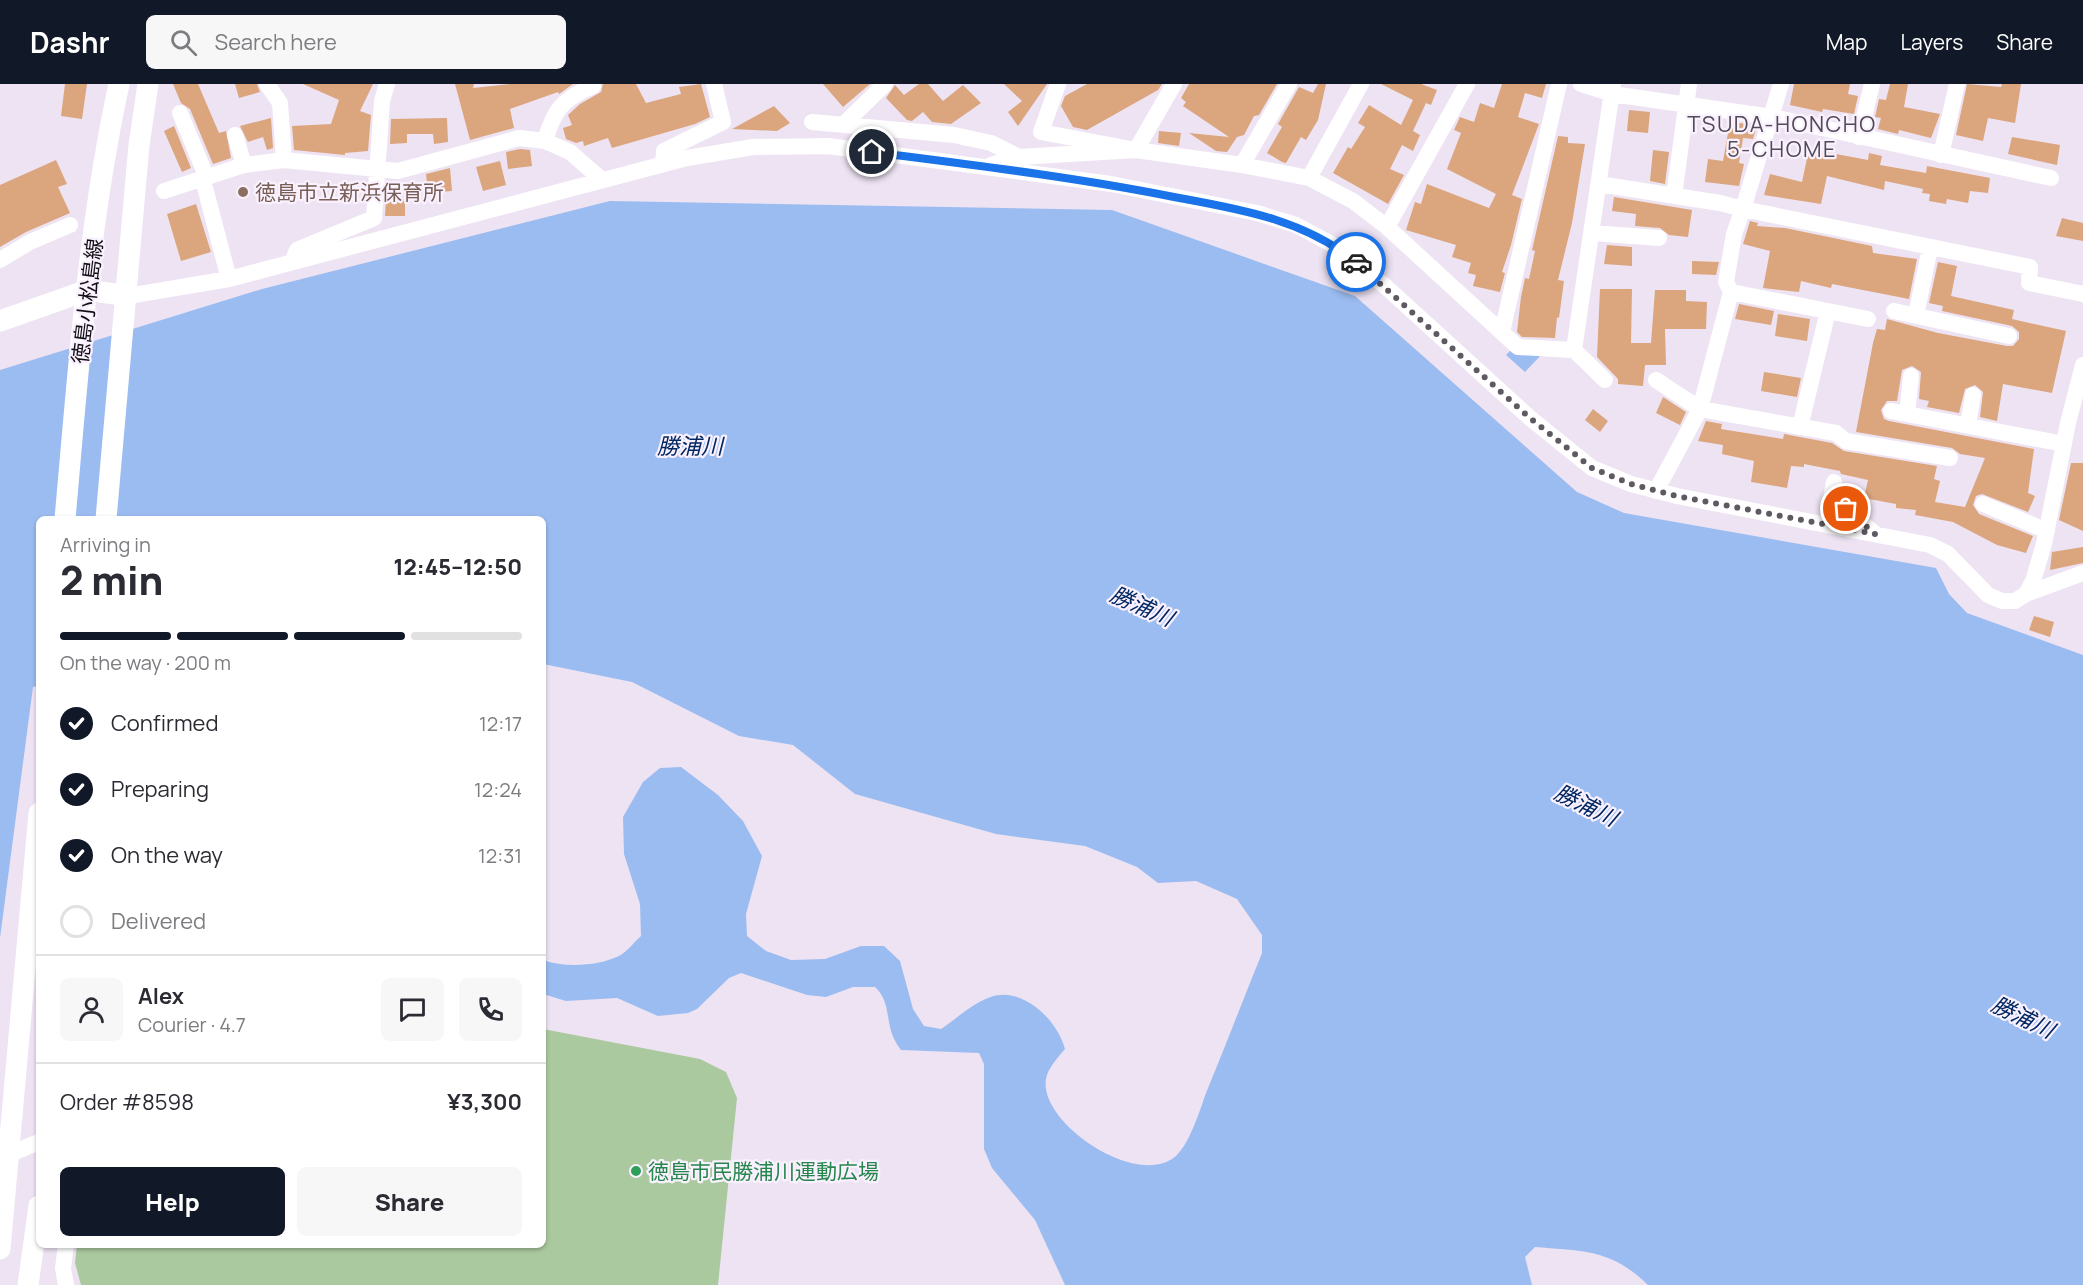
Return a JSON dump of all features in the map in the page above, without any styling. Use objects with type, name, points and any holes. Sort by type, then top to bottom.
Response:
[{"type":"main road","name":"徳島小松島線","points":[[65,516],[82,329],[108,137],[119,84]]},
{"type":"main road","name":"徳島小松島線","points":[[106,516],[128,296],[139,145],[148,84]]},
{"type":"main road","points":[[0,321],[88,290],[128,296]]},
{"type":"main road","points":[[0,1249],[36,847]]},
{"type":"main road","points":[[28,1285],[36,1228]]},
{"type":"street","points":[[267,84],[280,104],[284,160]]},
{"type":"street","points":[[292,262],[297,250],[374,218],[382,101],[387,84]]},
{"type":"street","points":[[663,164],[664,151],[723,122],[714,84]]},
{"type":"street","points":[[843,125],[885,84]]},
{"type":"street","points":[[1058,84],[1041,132],[1309,178],[1353,201],[1388,227],[1518,347],[1574,350],[1605,380]]},
{"type":"street","points":[[1136,150],[1174,84]]},
{"type":"street","points":[[1242,165],[1289,84]]},
{"type":"street","points":[[1309,178],[1361,84]]},
{"type":"street","points":[[1388,227],[1467,84]]},
{"type":"street","points":[[1502,332],[1559,84]]},
{"type":"street","points":[[1581,84],[1685,105],[1772,117],[2051,178]]},
{"type":"street","points":[[1674,196],[1689,84]]},
{"type":"street","points":[[1656,491],[1700,409],[1731,292],[1726,282],[1734,234],[1781,84]]},
{"type":"street","points":[[1859,137],[1872,84]]},
{"type":"street","points":[[1941,155],[1957,84]]},
{"type":"street","points":[[545,141],[559,107],[570,96],[593,86]]},
{"type":"street","points":[[1574,350],[1613,89]]},
{"type":"street","points":[[180,113],[205,179],[229,279]]},
{"type":"street","points":[[812,122],[954,135],[991,143],[1019,157]]},
{"type":"street","points":[[235,135],[244,165]]},
{"type":"street","points":[[164,191],[244,165],[284,160],[398,171],[519,138],[545,141],[570,152],[602,180]]},
{"type":"street","points":[[128,296],[229,279],[663,164],[753,147],[828,146],[1111,184],[1257,213],[1296,225],[1345,253],[1530,418],[1592,468],[1631,484],[1656,491],[1930,545],[1948,554],[1988,595],[2002,601],[2015,601],[2026,594],[2083,573]]},
{"type":"street","points":[[984,167],[1019,157],[1136,150]]},
{"type":"street","points":[[1599,184],[1743,209],[2030,267],[2029,283],[2083,294]]},
{"type":"street","points":[[0,260],[30,242],[70,225]]},
{"type":"street","points":[[1592,233],[1659,238]]},
{"type":"street","points":[[1916,315],[1930,248]]},
{"type":"street","points":[[1731,292],[1868,319]]},
{"type":"street","points":[[1800,427],[1828,311]]},
{"type":"street","points":[[1894,311],[2009,336]]},
{"type":"street","points":[[2026,594],[2033,581],[2047,531],[2064,444],[2076,423],[2083,365]]},
{"type":"street","points":[[1911,376],[1899,412],[2064,444]]},
{"type":"street","points":[[1656,380],[1700,409],[1836,433],[1846,441],[1950,458]]},
{"type":"street","points":[[1968,425],[1973,395]]},
{"type":"street","points":[[1834,482],[1831,497],[1875,534]]},
{"type":"street","points":[[1983,504],[2047,531]]},
{"type":"street","points":[[0,1158],[36,1143]]},
{"type":"street","points":[[66,1248],[63,1268],[66,1285]]},
{"type":"green space","name":"徳島市民勝浦川運動広場","points":[[546,1030],[700,1059],[726,1072],[737,1098],[718,1285],[81,1285],[75,1263],[77,1248],[546,1248]]},
{"type":"water","name":"勝浦川","points":[[610,201],[1112,210],[1355,296],[1577,492],[1624,513],[1936,568],[1949,594],[1967,613],[2083,655],[2083,1285],[1648,1285],[1621,1264],[1609,1258],[1582,1251],[1535,1247],[1525,1257],[1532,1285],[1065,1285],[1035,1220],[992,1168],[984,1149],[984,1064],[979,1053],[901,1050],[892,1033],[884,1001],[875,987],[853,987],[826,997],[807,995],[741,973],[729,978],[697,1009],[688,1013],[658,1016],[617,998],[566,1001],[546,995],[546,961],[571,965],[601,962],[622,954],[641,936],[640,904],[624,854],[623,817],[643,782],[660,768],[681,767],[718,795],[743,821],[762,856],[746,914],[747,936],[766,951],[791,960],[825,959],[861,946],[884,946],[900,961],[913,1009],[924,1026],[941,1029],[988,998],[1000,995],[1025,1000],[1046,1016],[1061,1038],[1065,1049],[1047,1075],[1047,1093],[1056,1111],[1072,1129],[1092,1145],[1115,1158],[1139,1164],[1160,1164],[1177,1155],[1186,1142],[1262,953],[1262,935],[1237,899],[1196,881],[1158,883],[1137,867],[1085,846],[996,834],[855,794],[793,745],[739,736],[632,682],[546,665],[546,516],[36,516],[36,686],[33,687],[0,938],[0,370],[262,289]]},
{"type":"water","points":[[1512,349],[1542,354],[1525,372],[1506,355]]},
{"type":"building","points":[[65,84],[87,84],[82,119],[61,116]]},
{"type":"building","points":[[173,84],[198,84],[219,133],[226,131],[231,158],[213,164],[190,109],[181,103]]},
{"type":"building","points":[[235,84],[257,84],[260,92],[239,98]]},
{"type":"building","points":[[303,84],[373,84],[360,111],[371,115],[368,151],[345,153],[345,155],[294,150],[292,126],[331,124],[339,100]]},
{"type":"building","points":[[455,84],[474,84],[473,88],[510,84],[573,84],[559,94],[558,92],[510,109],[514,128],[470,140]]},
{"type":"building","points":[[603,84],[636,84],[646,103],[681,94],[679,87],[701,84],[710,117],[695,124],[612,148],[608,138],[584,146],[583,141],[576,143],[566,139],[563,128],[572,125],[568,115],[580,104],[601,92]]},
{"type":"building","points":[[823,84],[870,84],[843,107]]},
{"type":"building","points":[[919,84],[928,84],[943,101],[963,85],[981,103],[951,124],[932,122],[923,112],[912,121],[907,120],[886,98],[895,85],[904,95]]},
{"type":"building","points":[[1004,84],[1047,84],[1018,126],[1008,112],[1022,101]]},
{"type":"building","points":[[1087,84],[1162,84],[1158,90],[1087,130],[1073,127],[1061,106],[1065,96]]},
{"type":"building","points":[[1189,84],[1277,84],[1259,115],[1254,116],[1244,135],[1237,137],[1227,152],[1216,151],[1189,133],[1229,137],[1183,106],[1186,102],[1181,98]]},
{"type":"building","points":[[1318,84],[1326,84],[1318,120],[1306,140],[1301,137],[1286,163],[1282,162],[1267,153],[1282,127],[1278,124],[1299,87],[1313,93]]},
{"type":"building","points":[[1381,84],[1421,84],[1437,90],[1431,105],[1426,103],[1413,131],[1420,135],[1413,151],[1402,145],[1390,169],[1404,175],[1388,204],[1333,173],[1348,147],[1351,149],[1365,127],[1358,123],[1369,105],[1401,125],[1413,100]]},
{"type":"building","points":[[1502,84],[1546,84],[1542,98],[1525,93],[1518,117],[1539,124],[1512,195],[1522,199],[1502,272],[1505,273],[1500,292],[1473,286],[1476,275],[1468,273],[1471,263],[1452,257],[1456,245],[1406,230],[1415,202],[1421,204],[1427,184],[1489,208],[1496,194],[1447,169],[1461,133],[1454,130],[1460,117],[1474,122],[1480,103],[1494,108]]},
{"type":"building","points":[[1794,84],[1850,84],[1848,94],[1858,96],[1854,114],[1823,109],[1822,112],[1790,105]]},
{"type":"building","points":[[1890,84],[1908,84],[1904,107],[1940,114],[1931,138],[1899,130],[1898,134],[1878,129],[1881,118],[1875,117],[1879,99],[1886,100]]},
{"type":"building","points":[[1967,84],[2001,87],[2002,84],[2021,84],[2015,123],[1988,118],[1983,141],[1956,135]]},
{"type":"building","points":[[774,106],[790,123],[777,131],[732,129]]},
{"type":"building","points":[[1629,110],[1650,112],[1648,133],[1627,131]]},
{"type":"building","points":[[271,118],[273,148],[267,150],[263,137],[248,142],[240,126]]},
{"type":"building","points":[[447,118],[448,142],[434,144],[433,134],[407,134],[407,143],[390,144],[391,119]]},
{"type":"building","points":[[1730,122],[1757,125],[1753,139],[1743,138],[1739,163],[1744,164],[1739,186],[1705,182],[1708,159],[1723,161]]},
{"type":"building","points":[[174,126],[191,168],[182,172],[164,131]]},
{"type":"building","points":[[1159,131],[1181,133],[1179,146],[1158,143]]},
{"type":"building","points":[[1558,136],[1568,137],[1568,143],[1585,144],[1572,223],[1558,280],[1564,281],[1559,318],[1557,317],[1555,338],[1522,337],[1517,332],[1521,297],[1525,278],[1529,279],[1535,251],[1532,250]]},
{"type":"building","points":[[2012,137],[2060,145],[2057,165],[2008,154]]},
{"type":"building","points":[[520,149],[530,150],[532,166],[508,169],[506,152]]},
{"type":"building","points":[[1809,149],[1868,160],[1869,153],[1882,156],[1880,165],[1926,173],[1927,166],[1990,178],[1988,193],[1970,191],[1968,203],[1947,199],[1946,204],[1929,201],[1930,194],[1922,193],[1923,189],[1885,181],[1884,190],[1827,176],[1821,204],[1764,195],[1770,174],[1802,182]]},
{"type":"building","points":[[1653,150],[1669,152],[1665,184],[1650,181]]},
{"type":"building","points":[[56,160],[67,184],[58,187],[70,213],[26,232],[0,247],[0,185]]},
{"type":"building","points":[[500,161],[506,185],[483,191],[476,167]]},
{"type":"building","points":[[450,168],[452,191],[428,193],[426,174]]},
{"type":"building","points":[[1614,197],[1692,210],[1688,237],[1669,235],[1660,228],[1635,226],[1636,214],[1612,211]]},
{"type":"building","points":[[405,199],[405,216],[385,216],[386,200]]},
{"type":"building","points":[[196,204],[211,252],[181,261],[167,214]]},
{"type":"building","points":[[2062,218],[2083,223],[2083,241],[2056,236]]},
{"type":"building","points":[[1750,221],[1758,223],[1757,226],[1785,228],[1872,246],[1873,253],[1917,259],[1909,299],[1832,284],[1831,288],[1801,281],[1799,292],[1763,288],[1770,251],[1743,244]]},
{"type":"building","points":[[1607,245],[1632,247],[1632,266],[1604,264]]},
{"type":"building","points":[[1692,261],[1719,262],[1716,275],[1692,274]]},
{"type":"building","points":[[1938,262],[1957,266],[1951,296],[2014,310],[2012,319],[2066,331],[2052,393],[2003,384],[1997,421],[1980,417],[1983,392],[1975,385],[1965,389],[1959,413],[1927,407],[1929,401],[1919,399],[1921,372],[1912,366],[1902,370],[1897,401],[1887,401],[1881,410],[1884,419],[1889,421],[2034,449],[2028,493],[2035,496],[2028,512],[1982,494],[1976,496],[1973,505],[1979,514],[2033,536],[2026,553],[1997,545],[1953,522],[1915,515],[1916,510],[1896,508],[1896,504],[1864,498],[1868,480],[1841,474],[1840,471],[1804,464],[1804,467],[1791,466],[1787,488],[1751,482],[1754,461],[1722,454],[1723,445],[1698,441],[1706,421],[1722,424],[1721,429],[1783,439],[1784,434],[1832,443],[1844,451],[1937,466],[1934,479],[1940,481],[1935,502],[1965,507],[1985,458],[1960,454],[1952,448],[1856,432],[1873,343],[1877,329],[1885,330],[1887,319],[1938,333],[2007,346],[2013,346],[2019,339],[2019,332],[2012,326],[1942,311],[1943,306],[1929,303]]},
{"type":"building","points":[[1600,289],[1632,289],[1631,343],[1651,343],[1655,290],[1686,290],[1686,301],[1707,302],[1706,329],[1665,329],[1666,365],[1645,365],[1643,386],[1618,384],[1618,379],[1597,357]]},
{"type":"building","points":[[1739,304],[1774,311],[1771,325],[1735,319]]},
{"type":"building","points":[[1778,314],[1810,319],[1807,341],[1775,336]]},
{"type":"building","points":[[1764,372],[1801,378],[1797,397],[1761,391]]},
{"type":"building","points":[[1663,397],[1686,412],[1680,425],[1656,413]]},
{"type":"building","points":[[1593,409],[1608,421],[1600,432],[1585,420]]},
{"type":"building","points":[[2071,463],[2083,463],[2083,531],[2059,520]]},
{"type":"building","points":[[2083,547],[2083,563],[2050,570],[2052,552]]},
{"type":"building","points":[[2034,616],[2054,622],[2050,637],[2029,630]]},
{"type":"way so far","points":[[1356,262],[1530,418],[1592,468],[1631,484],[1677,496],[1875,534],[1846,509]]},
{"type":"place","name":"徳島市立新浜保育所","points":[[243,192]]},
{"type":"place","name":"徳島市民勝浦川運動広場","points":[[636,1171]]},
{"type":"district","name":"TSUDA-HONCHO 5-CHOME","points":[[1782,136]]},
{"type":"route","points":[[872,152],[1111,184],[1257,213],[1296,225],[1337,246],[1356,262]]}]
